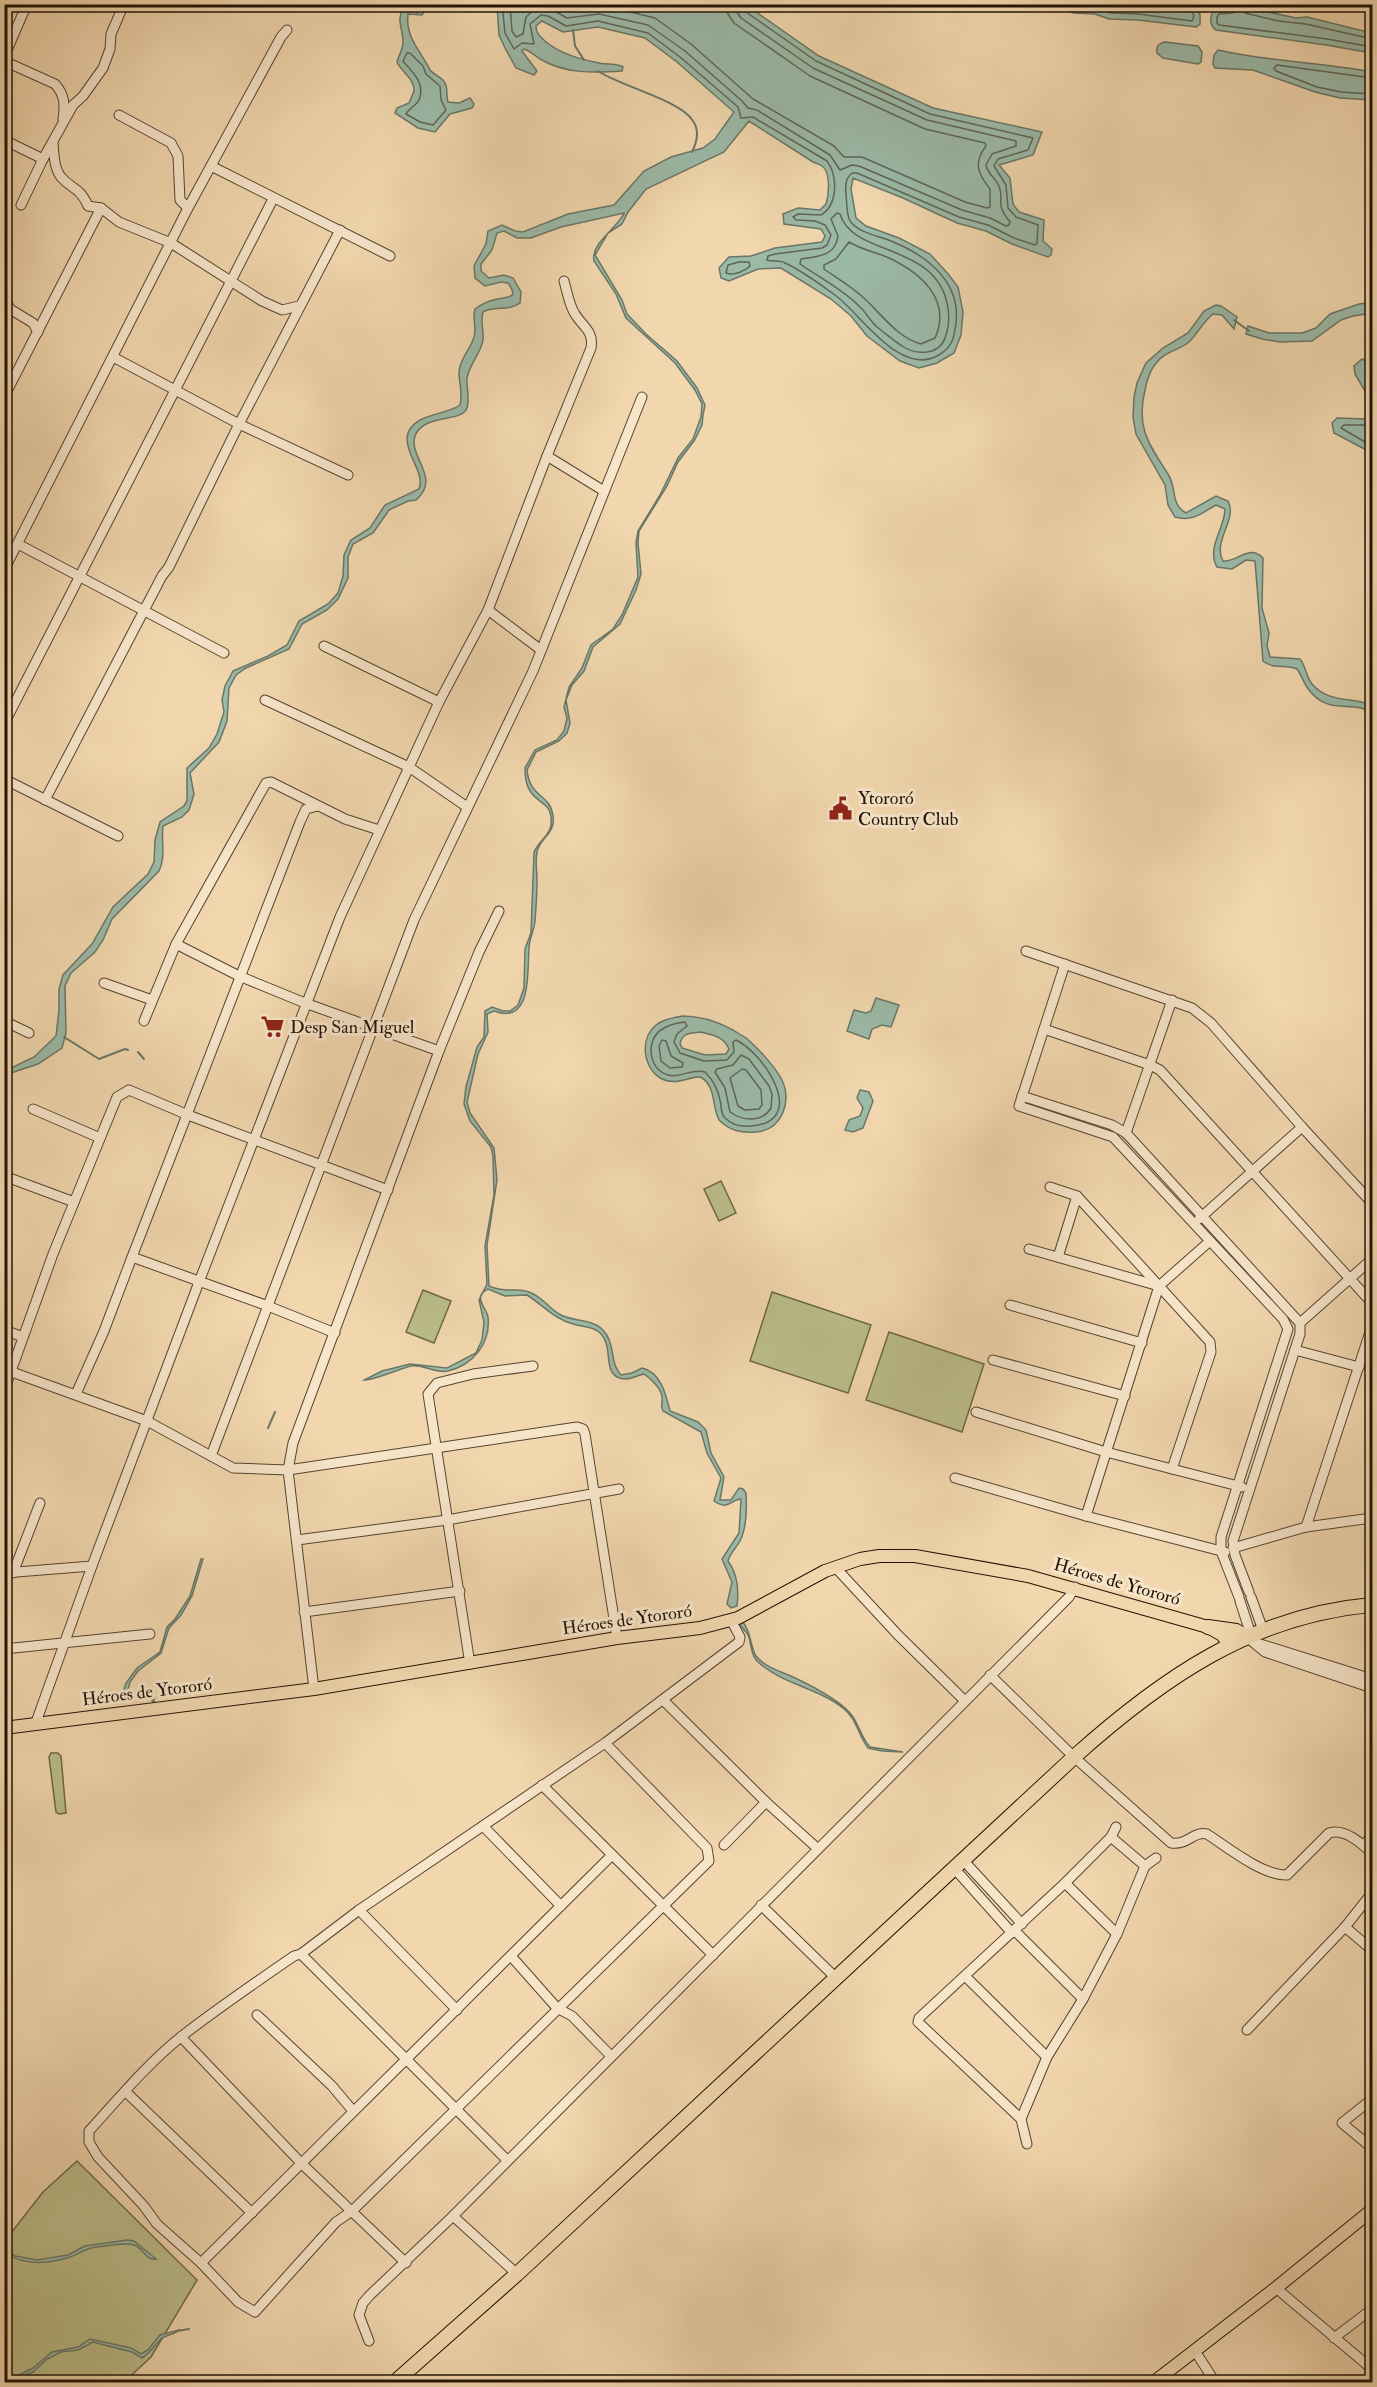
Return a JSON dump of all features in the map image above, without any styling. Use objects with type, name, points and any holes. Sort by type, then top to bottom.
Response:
[{"type":"highway","points":[[395,2382],[517,2274],[1074,1757],[1145,1697],[1229,1644],[1313,1614],[1372,1605]]},
{"type":"highway","points":[[1205,1626],[1254,1636]]},
{"type":"highway","points":[[1205,1626],[1213,1639],[1212,1653]]},
{"type":"main road","name":"Héroes de Ytororó","points":[[4,1728],[314,1689],[617,1638],[700,1628],[735,1619],[810,1578],[860,1559],[879,1556],[915,1556],[975,1565],[1075,1587],[1205,1626],[1222,1635],[1229,1644]]},
{"type":"main road","points":[[1154,2382],[1372,2210]]},
{"type":"street","points":[[4,57],[27,4]]},
{"type":"street","points":[[21,206],[43,159],[73,105],[83,96],[103,68],[110,49],[111,33],[124,4]]},
{"type":"street","points":[[4,570],[188,208],[281,37],[287,30]]},
{"type":"street","points":[[4,61],[55,84],[61,91],[65,106],[62,128]]},
{"type":"street","points":[[119,115],[171,143],[178,156],[180,200],[188,208]]},
{"type":"street","points":[[4,140],[43,159]]},
{"type":"street","points":[[53,143],[59,173],[63,179],[82,193],[88,206],[91,228]]},
{"type":"street","points":[[211,166],[390,256]]},
{"type":"street","points":[[4,724],[273,199]]},
{"type":"street","points":[[88,206],[101,208],[119,222],[171,243],[230,282],[282,310],[286,318],[287,331]]},
{"type":"street","points":[[4,397],[101,208]]},
{"type":"street","points":[[45,800],[169,567],[239,424],[340,230]]},
{"type":"street","points":[[35,1725],[92,1566],[305,1004],[378,830],[439,702],[488,610],[592,342],[587,327],[574,311],[564,281]]},
{"type":"street","points":[[4,296],[10,309],[33,323],[38,332]]},
{"type":"street","points":[[282,310],[299,306]]},
{"type":"street","points":[[113,357],[239,424],[348,475]]},
{"type":"street","points":[[211,1456],[414,920],[541,650],[642,398]]},
{"type":"street","points":[[547,456],[604,491]]},
{"type":"street","points":[[18,544],[224,653]]},
{"type":"street","points":[[488,610],[541,650]]},
{"type":"street","points":[[324,646],[439,702]]},
{"type":"street","points":[[265,700],[409,767],[467,807]]},
{"type":"street","points":[[4,779],[118,836]]},
{"type":"street","points":[[144,1021],[176,944],[266,783],[271,782],[345,819],[378,830]]},
{"type":"street","points":[[76,1394],[104,1331],[304,812],[310,807],[318,806]]},
{"type":"street","points":[[314,1689],[288,1470],[293,1443],[439,1051],[479,952],[499,911]]},
{"type":"street","points":[[176,944],[239,976],[305,1004],[439,1051]]},
{"type":"street","points":[[1026,951],[1192,1008],[1211,1023],[1372,1203]]},
{"type":"street","points":[[1065,964],[1019,1106],[1113,1137],[1287,1328]]},
{"type":"street","points":[[104,983],[152,1000]]},
{"type":"street","points":[[1126,1133],[1172,1000]]},
{"type":"street","points":[[4,1021],[29,1033]]},
{"type":"street","points":[[1044,1029],[1160,1070],[1372,1303]]},
{"type":"street","points":[[4,1391],[74,1202],[117,1096],[129,1090],[188,1115],[388,1190]]},
{"type":"street","points":[[1022,1096],[1112,1125],[1126,1133],[1299,1325]]},
{"type":"street","points":[[33,1109],[100,1138]]},
{"type":"street","points":[[1193,1223],[1302,1127]]},
{"type":"street","points":[[4,1176],[74,1202]]},
{"type":"street","points":[[1050,1187],[1077,1196],[1210,1342],[1212,1347],[1172,1469]]},
{"type":"street","points":[[1058,1257],[1077,1196]]},
{"type":"street","points":[[1086,1516],[1159,1286],[1210,1241]]},
{"type":"street","points":[[1029,1249],[1159,1286]]},
{"type":"street","points":[[132,1257],[335,1333]]},
{"type":"street","points":[[1287,1328],[1299,1325],[1372,1259]]},
{"type":"street","points":[[1010,1305],[1142,1343]]},
{"type":"street","points":[[1254,1636],[1250,1595],[1234,1551],[1249,1489],[1295,1350],[1299,1325]]},
{"type":"street","points":[[1306,1527],[1372,1326]]},
{"type":"street","points":[[1287,1328],[1221,1537],[1221,1551],[1254,1636],[1267,1649],[1372,1688]]},
{"type":"street","points":[[4,1330],[23,1337]]},
{"type":"street","points":[[1295,1350],[1359,1367]]},
{"type":"street","points":[[993,1360],[1125,1396]]},
{"type":"street","points":[[470,1664],[428,1394],[437,1383],[473,1374],[533,1366]]},
{"type":"street","points":[[12,1372],[147,1421],[233,1468],[243,1470],[288,1470],[577,1427],[583,1429],[617,1638]]},
{"type":"street","points":[[976,1412],[1106,1452],[1249,1489]]},
{"type":"street","points":[[955,1478],[1086,1516],[1221,1551],[1234,1551],[1306,1527],[1372,1518]]},
{"type":"street","points":[[297,1540],[447,1520],[619,1489]]},
{"type":"street","points":[[40,1503],[9,1573],[92,1566]]},
{"type":"street","points":[[835,1568],[965,1701]]},
{"type":"street","points":[[369,2341],[359,2315],[360,2309],[382,2283],[406,2263],[713,1955],[1069,1597],[1075,1587]]},
{"type":"street","points":[[304,1611],[460,1591]]},
{"type":"street","points":[[605,1743],[707,1848],[710,1855],[709,1861],[352,2211],[336,2222],[255,2312],[238,2302],[201,2263],[157,2224],[143,2205],[98,2157],[89,2142],[89,2131],[139,2075],[181,2037],[233,1998],[294,1956],[301,1954],[359,1910],[605,1743],[739,1642],[740,1637],[735,1619]]},
{"type":"street","points":[[4,1649],[150,1634]]},
{"type":"street","points":[[1267,1649],[1372,1679]]},
{"type":"street","points":[[990,1675],[1074,1757],[1171,1843],[1186,1842],[1196,1834],[1207,1834],[1270,1872],[1283,1875],[1287,1875],[1329,1833],[1341,1832],[1372,1853]]},
{"type":"street","points":[[663,1700],[766,1802],[817,1848]]},
{"type":"street","points":[[542,1785],[713,1955]]},
{"type":"street","points":[[724,1845],[766,1802]]},
{"type":"street","points":[[483,1826],[561,1906]]},
{"type":"street","points":[[1027,2144],[1021,2119],[918,2022],[920,2015],[1065,1883],[1111,1837],[1116,1827]]},
{"type":"street","points":[[1364,1846],[1372,1834]]},
{"type":"street","points":[[1111,1837],[1145,1866]]},
{"type":"street","points":[[201,2263],[612,1855]]},
{"type":"street","points":[[1021,2119],[1047,2057],[1083,1999],[1117,1934],[1145,1866],[1156,1858]]},
{"type":"street","points":[[959,1864],[1016,1929]]},
{"type":"street","points":[[959,1864],[1016,1929],[1083,1999]]},
{"type":"street","points":[[1065,1883],[1117,1934]]},
{"type":"street","points":[[1247,2030],[1345,1927],[1372,1893]]},
{"type":"street","points":[[761,1905],[836,1978]]},
{"type":"street","points":[[359,1910],[457,2010]]},
{"type":"street","points":[[1345,1927],[1372,1950]]},
{"type":"street","points":[[301,1954],[507,2160]]},
{"type":"street","points":[[511,1956],[557,2008],[572,2016],[611,2056]]},
{"type":"street","points":[[965,1976],[1047,2057]]},
{"type":"street","points":[[257,2016],[324,2078],[352,2111]]},
{"type":"street","points":[[181,2037],[301,2163],[406,2263]]},
{"type":"street","points":[[126,2091],[252,2213]]},
{"type":"street","points":[[1372,2099],[1342,2123],[1372,2148]]},
{"type":"street","points":[[453,2216],[517,2274]]},
{"type":"street","points":[[1276,2288],[1372,2369]]},
{"type":"street","points":[[1334,2338],[1372,2309]]},
{"type":"street","points":[[1195,2351],[1215,2382]]},
{"type":"green space","points":[[721,1181],[736,1213],[719,1221],[704,1189]]},
{"type":"green space","points":[[423,1290],[451,1301],[434,1343],[406,1332]]},
{"type":"green space","points":[[772,1292],[871,1325],[848,1393],[750,1361]]},
{"type":"green space","points":[[889,1332],[984,1364],[962,1432],[866,1400]]},
{"type":"green space","points":[[51,1753],[58,1753],[61,1756],[66,1813],[56,1812],[49,1757]]},
{"type":"green space","points":[[77,2161],[197,2280],[151,2357],[124,2382],[5,2382],[4,2242],[43,2192]]},
{"type":"water","points":[[425,5],[429,5],[422,15],[408,14],[409,30],[414,44],[430,70],[445,83],[448,102],[459,103],[470,98],[474,104],[472,108],[450,114],[435,132],[418,128],[395,113],[397,108],[409,103],[414,91],[412,82],[397,62],[403,45],[401,13],[403,8],[409,6],[417,13]]},
{"type":"water","points":[[497,5],[746,5],[819,56],[933,108],[1042,132],[1033,155],[999,165],[1010,178],[1013,204],[1019,212],[1044,220],[1043,241],[1052,249],[1048,257],[1012,244],[986,231],[957,223],[853,178],[851,189],[856,218],[866,226],[899,238],[930,254],[958,287],[963,312],[961,335],[954,353],[937,363],[919,368],[900,361],[867,336],[851,316],[831,299],[781,268],[758,269],[729,281],[721,278],[719,268],[729,257],[751,256],[775,248],[822,242],[825,236],[821,229],[784,224],[783,214],[798,208],[820,210],[826,204],[828,184],[825,169],[749,121],[724,152],[646,189],[628,212],[622,224],[608,233],[624,213],[561,227],[531,238],[517,238],[504,231],[497,233],[492,250],[481,264],[481,271],[489,278],[504,275],[513,278],[521,292],[520,303],[483,312],[483,340],[467,378],[466,410],[462,414],[425,424],[415,436],[416,452],[425,476],[426,484],[423,492],[416,500],[408,501],[389,510],[373,533],[353,544],[348,557],[348,578],[338,599],[327,610],[302,624],[289,649],[246,668],[236,675],[229,688],[227,721],[219,742],[190,773],[194,794],[189,810],[182,817],[163,826],[163,855],[159,871],[112,919],[95,952],[71,973],[65,986],[66,1033],[62,1048],[38,1064],[5,1075],[5,1071],[34,1057],[56,1036],[59,989],[63,975],[92,944],[113,907],[148,874],[154,862],[155,840],[160,822],[184,806],[187,801],[187,768],[209,748],[217,734],[224,712],[222,700],[225,686],[233,671],[287,645],[299,621],[328,604],[338,593],[343,576],[344,555],[351,540],[370,528],[385,505],[419,489],[420,477],[408,446],[409,431],[421,420],[460,405],[459,372],[461,362],[474,337],[475,309],[489,301],[513,294],[508,283],[501,282],[485,286],[475,278],[474,266],[486,244],[488,231],[502,225],[523,232],[568,214],[614,205],[644,171],[671,157],[703,148],[715,139],[734,112],[677,62],[645,38],[598,27],[563,32],[542,21],[536,26],[540,36],[551,46],[585,60],[623,67],[622,71],[570,70],[550,64],[524,49],[522,51],[537,71],[534,75],[516,68],[499,35]]},
{"type":"water","points":[[1046,5],[1188,5],[1194,7],[1200,14],[1200,24],[1196,27],[1109,19],[1095,14],[1074,13]]},
{"type":"water","points":[[1245,7],[1296,18],[1307,17],[1372,33],[1372,53],[1216,30],[1212,26],[1213,10]]},
{"type":"water","points":[[1165,42],[1198,46],[1202,52],[1201,62],[1198,64],[1163,58],[1157,53],[1157,49]]},
{"type":"water","points":[[1218,50],[1372,72],[1372,100],[1340,98],[1315,92],[1253,70],[1215,68],[1214,55]]},
{"type":"water","points":[[608,233],[595,255],[622,300],[627,314],[677,361],[697,388],[705,405],[702,425],[639,531],[641,574],[636,590],[620,624],[593,647],[584,671],[572,685],[566,700],[570,723],[567,733],[559,741],[536,752],[527,770],[532,786],[551,809],[553,822],[550,831],[536,855],[535,921],[529,945],[527,982],[522,1003],[516,1011],[507,1014],[494,1011],[487,1014],[488,1032],[478,1054],[467,1102],[470,1113],[494,1148],[497,1180],[487,1245],[489,1286],[501,1290],[529,1292],[559,1314],[602,1329],[609,1340],[615,1365],[621,1375],[642,1368],[648,1370],[662,1385],[670,1411],[698,1422],[706,1430],[711,1453],[724,1477],[720,1500],[731,1500],[739,1488],[746,1493],[744,1530],[728,1561],[737,1582],[737,1606],[731,1608],[727,1604],[732,1582],[722,1559],[739,1533],[741,1499],[726,1505],[714,1501],[721,1478],[707,1453],[701,1432],[663,1411],[660,1391],[644,1374],[624,1379],[617,1377],[610,1368],[604,1337],[596,1330],[560,1319],[527,1295],[505,1296],[488,1289],[482,1293],[487,1284],[485,1246],[494,1195],[493,1156],[491,1147],[470,1121],[464,1104],[466,1087],[477,1047],[484,1037],[485,1011],[492,1007],[510,1011],[518,1005],[524,988],[525,949],[531,933],[534,853],[551,825],[548,808],[529,789],[525,768],[535,750],[557,740],[564,731],[567,718],[564,707],[569,687],[582,668],[591,645],[613,629],[622,615],[638,577],[636,543],[638,531],[660,495],[678,458],[693,439],[701,417],[702,404],[695,390],[675,363],[626,318],[616,294],[594,261],[596,248]]},
{"type":"water","points":[[1372,302],[1372,313],[1341,320],[1312,341],[1280,342],[1246,334],[1248,326],[1269,333],[1302,333],[1316,328],[1330,314]]},
{"type":"water","points":[[1216,305],[1237,317],[1234,329],[1222,315],[1213,314],[1189,342],[1161,358],[1151,370],[1146,386],[1142,414],[1146,434],[1171,479],[1176,500],[1181,509],[1186,513],[1216,496],[1228,501],[1230,515],[1222,538],[1220,553],[1223,561],[1253,552],[1263,558],[1262,608],[1269,633],[1267,646],[1270,657],[1300,659],[1310,681],[1318,690],[1332,697],[1372,705],[1372,715],[1358,707],[1325,703],[1309,690],[1297,669],[1271,665],[1263,661],[1255,561],[1246,560],[1232,569],[1217,567],[1214,560],[1215,545],[1225,509],[1216,505],[1192,518],[1175,517],[1168,505],[1165,485],[1136,434],[1133,417],[1134,397],[1137,383],[1146,363],[1163,348],[1188,333],[1204,311]]},
{"type":"water","points":[[1362,359],[1372,364],[1372,414],[1368,396],[1355,374],[1354,366]]},
{"type":"water","points":[[1372,414],[1372,453],[1334,433],[1332,423],[1337,418],[1366,419]]},
{"type":"water","points":[[876,998],[899,1005],[891,1027],[882,1025],[872,1029],[869,1039],[847,1031],[854,1010],[866,1013],[871,1011]]},
{"type":"water","points":[[682,1016],[707,1020],[731,1029],[746,1038],[766,1058],[782,1080],[786,1097],[783,1114],[772,1126],[756,1132],[741,1132],[732,1129],[719,1120],[710,1087],[702,1078],[668,1081],[662,1079],[651,1068],[647,1061],[645,1046],[651,1031],[665,1020]],"holes":[[[700,1032],[724,1041],[729,1049],[726,1054],[705,1055],[682,1048],[680,1043],[685,1035]]]},
{"type":"water","points":[[860,1090],[869,1092],[873,1101],[863,1128],[853,1132],[845,1130],[849,1120],[860,1116],[863,1108],[857,1098]]},
{"type":"water","points":[[481,1297],[488,1317],[487,1336],[478,1352],[465,1364],[443,1372],[421,1366],[411,1366],[364,1380],[382,1371],[410,1364],[447,1368],[476,1353],[482,1340],[484,1322],[479,1300]]},
{"type":"water","points":[[201,1559],[203,1559],[192,1596],[181,1615],[169,1628],[161,1653],[138,1671],[130,1682],[128,1690],[133,1693],[152,1691],[155,1704],[148,1693],[126,1695],[123,1692],[126,1683],[137,1668],[160,1652],[167,1627],[190,1596]]},
{"type":"water","points":[[743,1622],[748,1631],[754,1653],[764,1664],[813,1687],[839,1703],[849,1712],[853,1717],[870,1747],[903,1752],[868,1748],[848,1712],[843,1708],[822,1695],[777,1675],[757,1661],[753,1655],[748,1635],[739,1624]]},
{"type":"water","points":[[134,2241],[156,2259],[149,2258],[134,2245],[125,2244],[93,2248],[67,2258],[43,2262],[19,2260],[5,2253],[5,2249],[15,2256],[37,2260],[68,2255],[85,2246]]},
{"type":"water","points":[[179,2330],[161,2339],[142,2358],[132,2352],[93,2342],[78,2350],[61,2352],[47,2359],[33,2372],[5,2382],[33,2368],[52,2352],[78,2347],[90,2339],[131,2348],[141,2354],[148,2350],[160,2335]]},
{"type":"waterway","points":[[573,30],[575,46],[584,60]]},
{"type":"waterway","points":[[598,71],[664,100],[687,114],[693,121],[697,133],[692,152]]},
{"type":"waterway","points":[[1234,320],[1249,331]]},
{"type":"waterway","points":[[64,1037],[99,1059],[125,1049],[128,1050]]},
{"type":"waterway","points":[[138,1052],[144,1059]]},
{"type":"waterway","points":[[268,1428],[275,1412]]},
{"type":"waterway","points":[[177,2331],[189,2329]]},
{"type":"place","name":"Ytororó Country Club","points":[[840,808]]},
{"type":"place","name":"Desp San Miguel","points":[[272,1027]]}]
